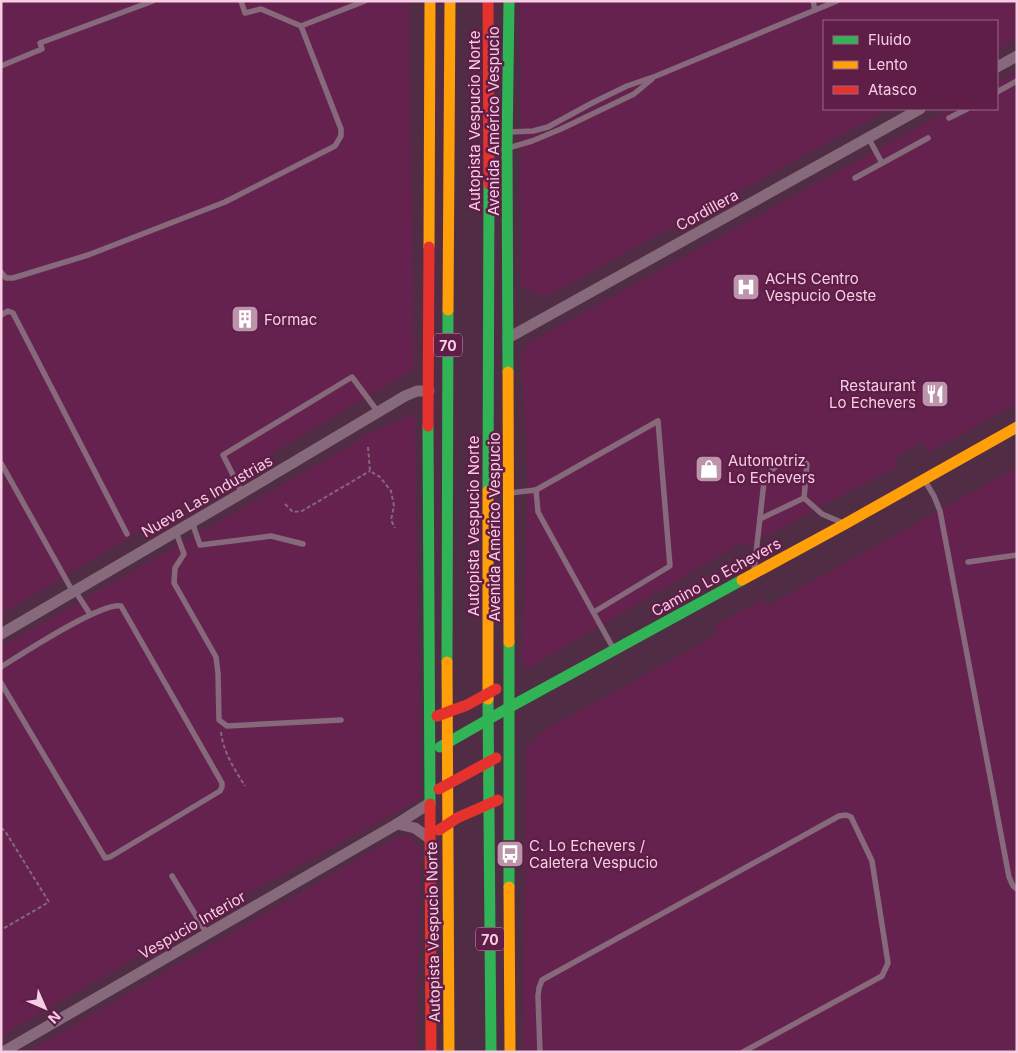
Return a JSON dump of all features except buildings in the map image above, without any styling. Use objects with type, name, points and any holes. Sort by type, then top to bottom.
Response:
[{"type":"main road","points":[[430,1],[429,838],[431,1052]]},
{"type":"main road","name":"Autopista Vespucio Norte","points":[[449,1052],[446,689],[450,1]]},
{"type":"main road","name":"Autopista Vespucio Norte","points":[[488,1],[488,662],[491,1052]]},
{"type":"main road","name":"Avenida Américo Vespucio","points":[[509,1],[507,148],[509,493],[517,683],[510,708],[509,752],[510,1052]]},
{"type":"main road","name":"Camino Lo Echevers","points":[[430,753],[1017,427]]},
{"type":"main road","points":[[430,718],[472,703],[498,688],[517,683],[535,690],[541,690]]},
{"type":"main road","points":[[430,798],[509,752]]},
{"type":"main road","points":[[429,838],[457,818],[509,796]]},
{"type":"street","points":[[998,66],[1017,56]]},
{"type":"street","name":"Cordillera","points":[[508,338],[918,110]]},
{"type":"street","name":"Nueva Las Industrias","points":[[1,634],[411,393],[429,391]]},
{"type":"street","name":"Vespucio Interior","points":[[3,1052],[397,824],[430,798]]},
{"type":"street","points":[[397,824],[415,828],[429,838]]},
{"type":"lane","points":[[1,66],[42,49],[40,43],[153,1]]},
{"type":"lane","points":[[240,1],[245,13],[261,9],[301,26],[365,1]]},
{"type":"lane","points":[[813,1],[815,10]]},
{"type":"lane","points":[[508,132],[533,131],[548,127],[627,86],[656,76],[837,1]]},
{"type":"lane","points":[[1,272],[6,278],[13,278],[88,255],[225,202],[334,146],[342,136],[341,129],[301,26]]},
{"type":"lane","points":[[507,148],[532,142],[562,129],[634,94],[656,76]]},
{"type":"lane","points":[[998,91],[1017,81]]},
{"type":"lane","points":[[949,118],[965,110]]},
{"type":"lane","points":[[868,137],[882,163]]},
{"type":"lane","points":[[855,178],[928,138]]},
{"type":"lane","points":[[1,315],[8,311],[13,313],[127,534]]},
{"type":"lane","points":[[242,493],[223,455],[352,377],[378,412]]},
{"type":"lane","points":[[509,493],[536,490],[658,421],[670,566],[594,612]]},
{"type":"lane","points":[[753,574],[764,482],[767,475],[777,466],[788,460],[801,459],[807,464],[804,498]]},
{"type":"lane","points":[[1,464],[73,592],[77,594],[90,614]]},
{"type":"lane","points":[[924,479],[940,511],[1009,877],[1013,886],[1017,889]]},
{"type":"lane","points":[[536,490],[538,512],[614,650]]},
{"type":"lane","points":[[804,498],[822,514],[845,524]]},
{"type":"lane","points":[[760,519],[804,498]]},
{"type":"lane","points":[[192,522],[200,545],[271,536],[303,544]]},
{"type":"lane","points":[[176,532],[184,554],[175,568],[174,583],[216,657],[219,720],[227,726],[341,720]]},
{"type":"lane","points":[[968,562],[1017,555]]},
{"type":"lane","points":[[1,666],[90,614],[115,605],[121,606],[222,783],[220,792],[110,857],[105,858],[1,683]]},
{"type":"lane","points":[[540,1052],[538,996],[542,980],[839,816],[846,815],[851,817],[872,861],[888,963],[882,976],[743,1052]]},
{"type":"lane","points":[[172,876],[206,934]]},
{"type":"path","points":[[368,447],[370,471]]},
{"type":"path","points":[[285,504],[293,512],[302,511],[370,471]]},
{"type":"path","points":[[370,471],[380,477],[391,491],[394,506],[391,520],[395,528]]},
{"type":"path","points":[[219,720],[222,739],[231,762],[245,786]]},
{"type":"path","points":[[1,828],[5,831],[49,902],[1,930]]},
{"type":"shaded area","points":[[1,1],[409,1],[414,369],[1,614]]},
{"type":"shaded area","points":[[520,1],[1017,1],[1017,39],[998,49],[998,20],[823,20],[823,110],[887,110],[545,297],[521,287]]},
{"type":"shaded area","points":[[1017,72],[1017,403],[928,453],[922,442],[894,458],[897,467],[746,548],[745,541],[528,668],[522,664],[528,480],[521,355],[527,344],[948,110],[998,110],[998,82]]},
{"type":"shaded area","points":[[415,414],[420,799],[210,915],[204,913],[190,921],[189,927],[1,1036],[1,647],[348,447],[367,434]]},
{"type":"shaded area","points":[[1017,467],[1017,1052],[523,1052],[526,747],[541,732],[718,634],[714,625],[762,600],[768,606]]},
{"type":"shaded area","points":[[410,835],[421,851],[417,1052],[28,1052],[396,837]]},
{"type":"traffic: fast","points":[[508,372],[507,148],[509,1]]},
{"type":"traffic: fast","points":[[488,491],[489,184]]},
{"type":"traffic: fast","points":[[447,662],[448,310]]},
{"type":"traffic: fast","points":[[428,426],[430,804]]},
{"type":"traffic: fast","points":[[440,747],[742,580]]},
{"type":"traffic: fast","points":[[509,642],[509,887]]},
{"type":"traffic: fast","points":[[488,699],[491,1052]]},
{"type":"traffic: slow","points":[[429,247],[430,1]]},
{"type":"traffic: slow","points":[[448,310],[450,1]]},
{"type":"traffic: slow","points":[[508,372],[509,642]]},
{"type":"traffic: slow","points":[[742,580],[1017,427]]},
{"type":"traffic: slow","points":[[488,491],[488,699]]},
{"type":"traffic: slow","points":[[447,662],[449,1052]]},
{"type":"traffic: slow","points":[[509,887],[510,1052]]},
{"type":"traffic: jam","points":[[488,1],[489,184]]},
{"type":"traffic: jam","points":[[428,426],[429,247]]},
{"type":"traffic: jam","points":[[437,716],[467,705],[496,689]]},
{"type":"traffic: jam","points":[[439,789],[496,758]]},
{"type":"traffic: jam","points":[[439,830],[457,818],[498,800]]},
{"type":"traffic: jam","points":[[430,804],[431,1052]]},
{"type":"place","name":"ACHS Centro Vespucio Oeste","points":[[746,287]]},
{"type":"place","name":"Formac","points":[[245,319]]},
{"type":"place","name":"Restaurant Lo Echevers","points":[[935,394]]},
{"type":"place","name":"Automotriz Lo Echevers","points":[[709,469]]},
{"type":"place","name":"C. Lo Echevers / Caletera Vespucio","points":[[510,854]]}]
